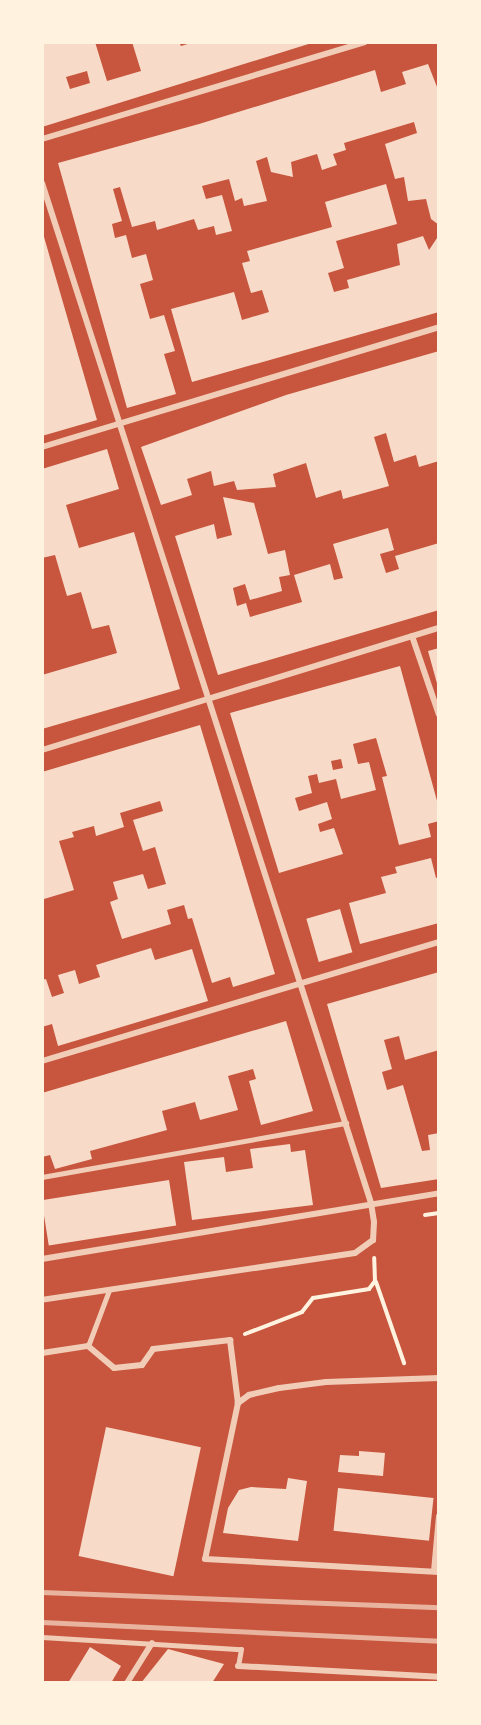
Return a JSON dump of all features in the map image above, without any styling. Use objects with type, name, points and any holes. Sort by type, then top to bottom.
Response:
[{"type":"street","points":[[42,140],[365,42]]},
{"type":"street","points":[[42,183],[346,1124],[371,1203],[374,1222],[373,1240],[355,1253],[42,1300]]},
{"type":"street","points":[[42,447],[439,327]]},
{"type":"street","points":[[42,750],[439,628]]},
{"type":"street","points":[[412,636],[439,715]]},
{"type":"street","points":[[42,1062],[439,942]]},
{"type":"street","points":[[42,1259],[439,1193]]},
{"type":"street","points":[[88,1346],[109,1290]]},
{"type":"street","points":[[42,1353],[88,1346],[114,1368],[142,1365],[153,1349],[230,1340],[238,1403],[205,1559],[437,1572],[439,1516]]},
{"type":"street","points":[[238,1403],[249,1395],[279,1388],[326,1382],[439,1378]]},
{"type":"street","points":[[42,1637],[241,1649],[238,1666],[439,1677]]},
{"type":"street","points":[[127,1683],[152,1643]]},
{"type":"lane","points":[[42,1177],[346,1124]]},
{"type":"path","points":[[373,1240],[375,1281],[409,1378]]},
{"type":"path","points":[[230,1340],[302,1312],[313,1298],[369,1289],[375,1281]]},
{"type":"building","points":[[42,42],[95,42],[107,81],[141,71],[132,42],[179,42],[181,46],[194,42],[315,42],[42,127]],"holes":[[[87,71],[90,83],[70,89],[66,77]]]},
{"type":"building","points":[[428,64],[439,92],[439,225],[431,219],[426,199],[408,201],[404,177],[395,179],[385,144],[417,133],[414,122],[344,143],[346,150],[333,154],[337,165],[322,170],[317,154],[291,162],[293,177],[271,172],[267,157],[256,161],[267,201],[244,206],[242,198],[235,201],[229,179],[202,186],[206,199],[222,195],[232,231],[216,235],[214,226],[198,230],[194,219],[157,230],[155,221],[132,227],[120,187],[113,189],[122,221],[112,224],[115,238],[126,235],[132,258],[146,254],[153,280],[140,284],[150,319],[164,315],[175,351],[164,354],[176,394],[127,408],[58,163],[199,124],[375,70],[381,92],[406,84],[402,72]]},
{"type":"building","points":[[386,184],[397,224],[336,241],[344,268],[328,273],[334,292],[349,288],[347,280],[400,265],[397,244],[423,236],[429,250],[439,235],[439,312],[192,382],[171,309],[234,292],[242,320],[269,312],[262,290],[251,293],[242,263],[250,261],[247,251],[332,227],[325,202]]},
{"type":"building","points":[[42,230],[97,420],[42,436]]},
{"type":"building","points":[[439,351],[439,461],[419,467],[416,455],[394,462],[386,433],[374,437],[389,486],[343,499],[341,490],[316,498],[306,463],[273,474],[276,487],[237,490],[234,481],[214,486],[211,471],[187,479],[192,495],[161,505],[141,447],[286,395]]},
{"type":"building","points":[[107,449],[119,489],[66,505],[79,548],[134,532],[180,689],[42,729],[42,675],[117,653],[109,625],[92,629],[81,592],[67,596],[55,555],[42,558],[42,469]]},
{"type":"building","points":[[223,497],[254,503],[268,554],[285,550],[290,575],[279,577],[282,591],[250,600],[245,584],[233,588],[237,606],[246,603],[250,617],[302,602],[294,575],[330,564],[334,580],[343,578],[333,544],[388,528],[394,550],[380,554],[386,573],[399,569],[395,556],[439,543],[439,610],[218,675],[175,536],[214,524],[217,539],[232,535]]},
{"type":"building","points":[[439,648],[439,687],[438,687],[428,651]]},
{"type":"building","points":[[400,666],[439,808],[439,821],[428,824],[431,837],[399,845],[382,777],[387,776],[376,738],[353,744],[358,764],[369,762],[376,790],[341,799],[336,779],[319,783],[317,774],[308,776],[312,793],[295,798],[299,811],[327,802],[332,819],[318,824],[320,832],[334,828],[343,854],[279,873],[230,713]],"holes":[[[341,759],[343,768],[333,770],[331,761]]]},
{"type":"building","points":[[200,725],[275,974],[233,987],[230,977],[212,983],[192,918],[188,919],[184,905],[167,910],[171,924],[122,939],[110,902],[118,899],[113,882],[143,874],[148,889],[166,884],[155,847],[143,851],[133,820],[163,811],[160,801],[120,813],[124,827],[96,836],[94,826],[72,832],[74,837],[59,841],[74,890],[44,899],[42,892],[42,772]]},
{"type":"building","points":[[431,858],[436,878],[439,877],[439,923],[360,944],[349,903],[386,893],[381,877],[397,873],[395,867]]},
{"type":"building","points":[[340,909],[352,952],[319,962],[306,919]]},
{"type":"building","points":[[151,948],[155,960],[192,949],[208,1001],[58,1046],[52,1024],[42,1027],[42,980],[46,979],[52,997],[64,993],[58,975],[75,970],[79,984],[100,977],[96,965]]},
{"type":"building","points":[[439,972],[439,1050],[405,1060],[399,1036],[384,1040],[392,1069],[382,1072],[387,1090],[403,1085],[422,1151],[430,1150],[428,1135],[439,1133],[439,1179],[381,1188],[327,1004]]},
{"type":"building","points":[[286,1021],[313,1111],[261,1125],[249,1081],[256,1079],[253,1069],[228,1076],[238,1110],[200,1120],[195,1102],[162,1111],[167,1130],[90,1151],[92,1159],[55,1169],[50,1155],[42,1157],[42,1093]]},
{"type":"building","points":[[290,1144],[291,1152],[305,1150],[313,1205],[192,1220],[184,1162],[224,1157],[226,1172],[253,1168],[250,1149]]},
{"type":"building","points":[[169,1180],[176,1225],[49,1246],[42,1200]]},
{"type":"building","points":[[106,1427],[201,1447],[173,1576],[79,1556]]},
{"type":"building","points":[[359,1451],[385,1453],[383,1476],[338,1472],[340,1455],[359,1456]]},
{"type":"building","points":[[288,1478],[307,1481],[298,1541],[223,1533],[228,1508],[239,1490],[251,1487],[286,1489]]},
{"type":"building","points":[[338,1488],[433,1498],[429,1541],[334,1531]]},
{"type":"building","points":[[90,1647],[121,1666],[111,1683],[68,1683]]},
{"type":"building","points":[[168,1649],[224,1664],[212,1683],[141,1683]]},
{"type":"railway","points":[[42,1592],[439,1607]]},
{"type":"railway","points":[[42,1622],[439,1641]]}]
